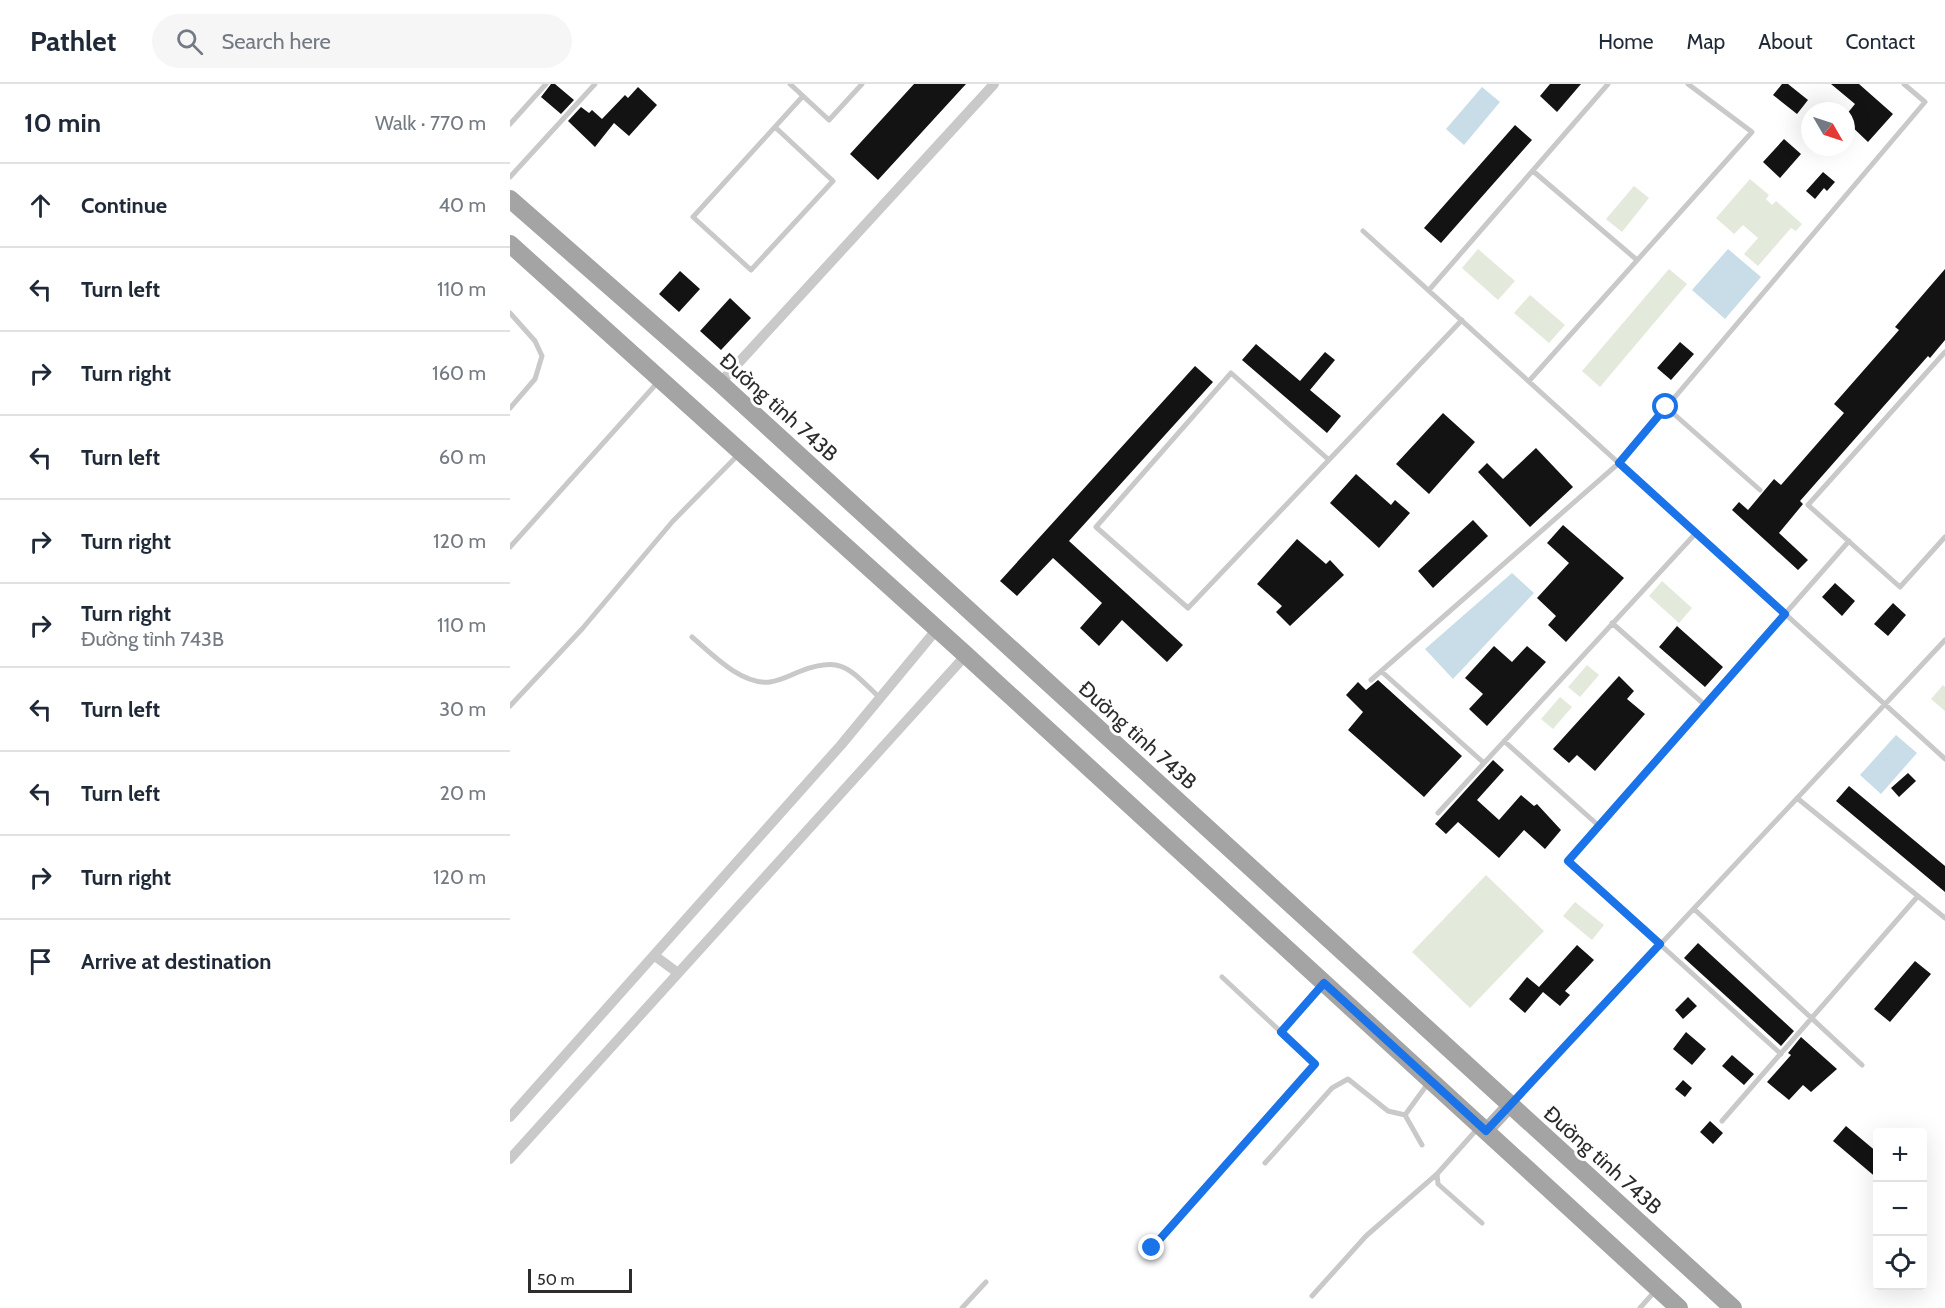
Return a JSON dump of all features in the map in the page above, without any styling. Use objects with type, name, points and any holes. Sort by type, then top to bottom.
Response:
[{"type":"main road","name":"Đường tỉnh 743B","points":[[510,199],[720,383],[1733,1308]]},
{"type":"main road","points":[[514,250],[661,378],[966,655],[1678,1308]]},
{"type":"main road","points":[[1483,1129],[1510,1105]]},
{"type":"street","points":[[720,383],[994,84]]},
{"type":"street","points":[[510,1117],[655,956],[880,698],[937,629]]},
{"type":"street","points":[[510,1159],[966,655]]},
{"type":"street","points":[[655,956],[678,973]]},
{"type":"lane","points":[[510,124],[546,84]]},
{"type":"lane","points":[[510,177],[595,84]]},
{"type":"lane","points":[[790,84],[829,120],[862,84]]},
{"type":"lane","points":[[1429,290],[1608,84]]},
{"type":"lane","points":[[1529,381],[1752,132],[1688,84]]},
{"type":"lane","points":[[1371,680],[1619,463],[1925,102],[1904,84]]},
{"type":"lane","points":[[775,127],[833,181],[751,270],[693,217],[803,96]]},
{"type":"lane","points":[[1533,171],[1637,260]]},
{"type":"lane","points":[[1363,231],[1944,756]]},
{"type":"lane","points":[[510,313],[535,341],[542,356],[535,378],[510,408]]},
{"type":"lane","points":[[1329,460],[1231,373],[1096,527],[1188,608],[1329,460],[1462,320]]},
{"type":"lane","points":[[1945,352],[1808,506],[1900,587],[1945,537]]},
{"type":"lane","points":[[510,547],[661,378]]},
{"type":"lane","points":[[1666,407],[1760,490]]},
{"type":"lane","points":[[510,706],[582,629],[673,520],[741,452]]},
{"type":"lane","points":[[1438,813],[1696,532]]},
{"type":"lane","points":[[1781,1054],[1568,861],[1849,541]]},
{"type":"lane","points":[[1612,623],[1705,705]]},
{"type":"lane","points":[[692,637],[730,668],[749,678],[769,682],[819,664],[837,664],[851,671],[880,698]]},
{"type":"lane","points":[[1510,1105],[1945,640]]},
{"type":"lane","points":[[1381,671],[1484,763]]},
{"type":"lane","points":[[1504,741],[1599,826]]},
{"type":"lane","points":[[1797,798],[1945,918]]},
{"type":"lane","points":[[1722,1121],[1918,896]]},
{"type":"lane","points":[[1694,909],[1862,1065]]},
{"type":"lane","points":[[1152,1248],[1315,1064],[1222,977]]},
{"type":"lane","points":[[1281,1032],[1324,983]]},
{"type":"lane","points":[[1265,1162],[1332,1088],[1348,1079],[1388,1111],[1405,1115],[1422,1145]]},
{"type":"lane","points":[[1405,1115],[1430,1080]]},
{"type":"lane","points":[[1312,1296],[1366,1236],[1437,1174],[1483,1129]]},
{"type":"lane","points":[[1437,1174],[1438,1184],[1482,1223]]},
{"type":"lane","points":[[962,1308],[986,1282]]},
{"type":"lane","points":[[1640,1308],[1657,1288]]},
{"type":"shaded area","points":[[1750,179],[1769,195],[1766,199],[1772,205],[1776,201],[1802,224],[1796,231],[1791,228],[1758,266],[1744,254],[1758,238],[1743,225],[1734,234],[1716,218]]},
{"type":"shaded area","points":[[1634,186],[1649,198],[1622,232],[1606,219]]},
{"type":"shaded area","points":[[1478,249],[1515,281],[1498,300],[1462,268]]},
{"type":"shaded area","points":[[1669,269],[1687,284],[1600,387],[1582,371]]},
{"type":"shaded area","points":[[1530,295],[1565,325],[1549,343],[1514,313]]},
{"type":"shaded area","points":[[1662,581],[1692,608],[1679,623],[1649,596]]},
{"type":"shaded area","points":[[1587,665],[1599,675],[1580,697],[1568,687]]},
{"type":"shaded area","points":[[1943,685],[1945,687],[1945,711],[1931,699]]},
{"type":"shaded area","points":[[1560,697],[1572,707],[1553,729],[1541,719]]},
{"type":"shaded area","points":[[1486,875],[1544,931],[1470,1008],[1412,952]]},
{"type":"shaded area","points":[[1575,902],[1604,925],[1592,940],[1563,916]]},
{"type":"water","points":[[1482,87],[1500,102],[1464,145],[1446,129]]},
{"type":"water","points":[[1728,249],[1761,277],[1725,319],[1692,290]]},
{"type":"water","points":[[1512,573],[1534,593],[1453,679],[1425,649]]},
{"type":"water","points":[[1896,735],[1917,753],[1881,794],[1860,775]]},
{"type":"building","points":[[551,84],[555,84],[574,100],[561,114],[541,97]]},
{"type":"building","points":[[914,84],[966,84],[878,180],[850,154]]},
{"type":"building","points":[[1550,84],[1581,84],[1557,112],[1540,96]]},
{"type":"building","points":[[1782,84],[1788,84],[1808,100],[1801,102],[1801,109],[1797,114],[1773,95]]},
{"type":"building","points":[[1831,84],[1859,84],[1893,114],[1868,142],[1855,130],[1855,102]]},
{"type":"building","points":[[638,87],[657,105],[629,136],[614,123],[595,147],[568,121],[581,107],[589,113],[592,110],[602,119],[625,95],[628,98]]},
{"type":"building","points":[[1515,125],[1532,140],[1441,243],[1424,228]]},
{"type":"building","points":[[1784,139],[1801,154],[1780,178],[1763,162]]},
{"type":"building","points":[[1823,172],[1835,182],[1827,191],[1824,188],[1815,199],[1806,191]]},
{"type":"building","points":[[1945,269],[1945,340],[1930,358],[1928,356],[1800,501],[1803,504],[1779,533],[1808,560],[1798,570],[1732,510],[1739,502],[1748,510],[1774,479],[1781,485],[1844,413],[1834,404],[1899,330],[1895,327]]},
{"type":"building","points":[[680,271],[700,289],[679,312],[659,294]]},
{"type":"building","points":[[730,298],[751,318],[721,350],[700,331]]},
{"type":"building","points":[[1680,342],[1694,354],[1671,380],[1657,368]]},
{"type":"building","points":[[1256,344],[1300,381],[1325,352],[1335,360],[1310,390],[1341,416],[1327,433],[1242,360]]},
{"type":"building","points":[[1195,366],[1213,382],[1069,541],[1183,645],[1167,662],[1122,620],[1099,646],[1080,628],[1102,603],[1053,558],[1017,596],[1000,581]]},
{"type":"building","points":[[1443,413],[1475,442],[1429,494],[1396,464]]},
{"type":"building","points":[[1536,448],[1573,487],[1530,527],[1478,472],[1487,463],[1503,479]]},
{"type":"building","points":[[1356,474],[1391,505],[1395,500],[1410,513],[1379,548],[1330,503]]},
{"type":"building","points":[[1473,520],[1488,536],[1433,588],[1418,571]]},
{"type":"building","points":[[1563,525],[1624,578],[1566,642],[1548,625],[1556,616],[1537,598],[1569,563],[1547,543]]},
{"type":"building","points":[[1297,539],[1326,564],[1330,560],[1344,575],[1290,626],[1276,612],[1282,606],[1257,584]]},
{"type":"building","points":[[1835,583],[1855,601],[1842,616],[1822,597]]},
{"type":"building","points":[[1893,603],[1906,615],[1888,636],[1874,624]]},
{"type":"building","points":[[1677,626],[1723,667],[1705,687],[1659,647]]},
{"type":"building","points":[[1494,646],[1512,662],[1527,646],[1546,662],[1487,726],[1469,709],[1483,694],[1465,678]]},
{"type":"building","points":[[1619,676],[1634,691],[1627,699],[1645,714],[1595,771],[1577,755],[1569,763],[1553,749]]},
{"type":"building","points":[[1378,680],[1462,756],[1424,797],[1348,730],[1363,712],[1346,695],[1358,682],[1366,690]]},
{"type":"building","points":[[1493,760],[1504,770],[1477,800],[1499,820],[1521,795],[1534,806],[1537,804],[1561,830],[1545,849],[1524,830],[1499,858],[1458,822],[1446,834],[1435,824]]},
{"type":"building","points":[[1908,773],[1916,781],[1899,797],[1891,788]]},
{"type":"building","points":[[1849,786],[1945,866],[1945,892],[1836,801]]},
{"type":"building","points":[[1698,943],[1794,1031],[1781,1046],[1684,958]]},
{"type":"building","points":[[1577,945],[1594,960],[1565,991],[1570,995],[1560,1006],[1543,992],[1525,1013],[1509,999],[1527,977],[1539,987]]},
{"type":"building","points":[[1915,961],[1931,974],[1890,1022],[1874,1009]]},
{"type":"building","points":[[1688,997],[1697,1006],[1683,1019],[1675,1010]]},
{"type":"building","points":[[1686,1032],[1706,1049],[1692,1065],[1673,1049]]},
{"type":"building","points":[[1801,1037],[1837,1069],[1811,1092],[1803,1085],[1789,1100],[1767,1082],[1791,1055],[1788,1053]]},
{"type":"building","points":[[1732,1055],[1754,1074],[1744,1085],[1722,1066]]},
{"type":"building","points":[[1683,1080],[1692,1088],[1685,1097],[1675,1089]]},
{"type":"building","points":[[1710,1121],[1723,1133],[1713,1144],[1700,1132]]},
{"type":"building","points":[[1846,1126],[1873,1149],[1873,1175],[1833,1141]]},
{"type":"route","points":[[1152,1248],[1315,1064],[1281,1032],[1324,983],[1486,1131],[1660,944],[1568,861],[1785,614],[1619,463],[1666,407]]}]
